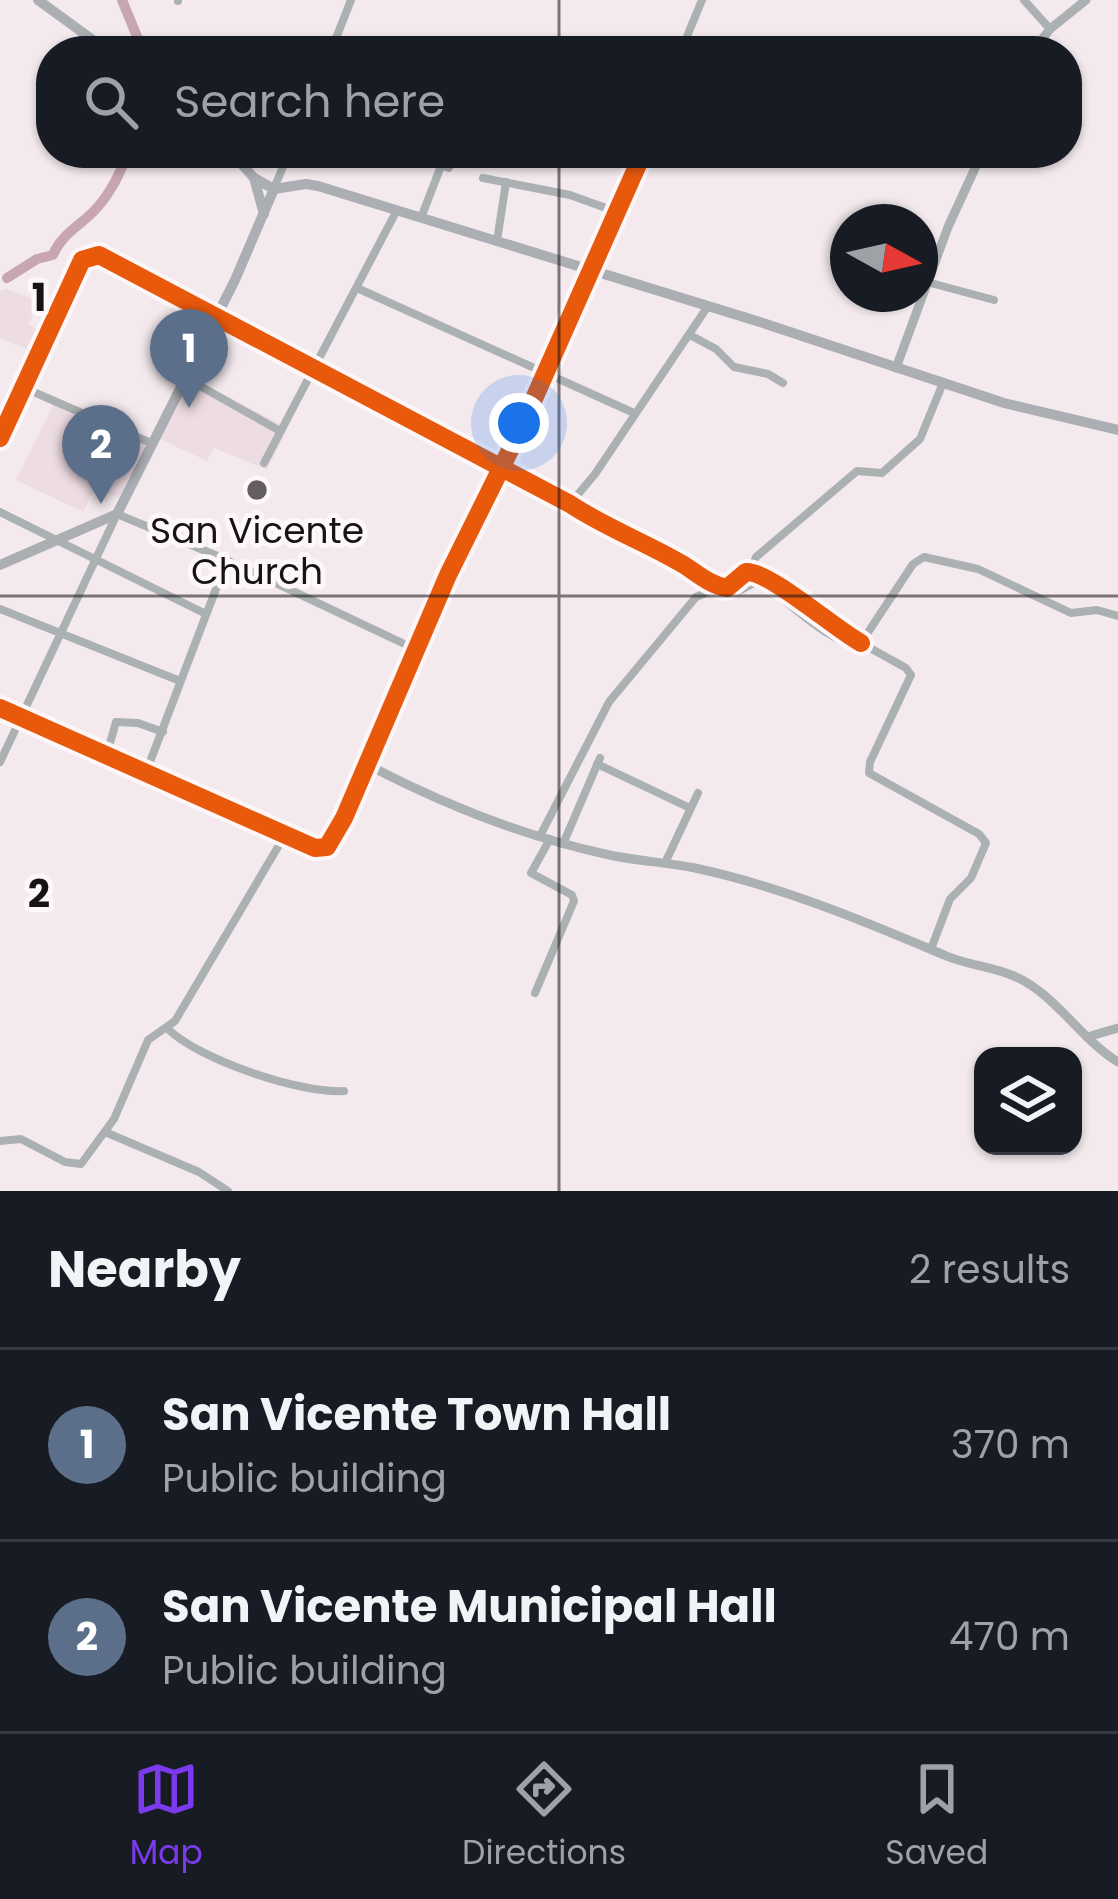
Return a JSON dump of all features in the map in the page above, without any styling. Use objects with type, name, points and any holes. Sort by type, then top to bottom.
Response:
[{"type":"main road","points":[[38,0],[87,36]]},
{"type":"main road","points":[[245,168],[274,189],[310,184],[1004,403],[1118,430]]},
{"type":"main road","points":[[254,178],[264,214]]},
{"type":"main road","points":[[0,565],[117,514],[274,189]]},
{"type":"street","points":[[337,36],[351,0]]},
{"type":"street","points":[[687,36],[702,0]]},
{"type":"street","points":[[1024,0],[1050,29]]},
{"type":"street","points":[[1045,36],[1086,0]]},
{"type":"street","points":[[274,189],[283,168]]},
{"type":"street","points":[[422,218],[445,168]]},
{"type":"street","points":[[0,708],[315,848],[327,847],[547,373],[636,168]]},
{"type":"street","points":[[938,258],[976,168]]},
{"type":"street","points":[[483,178],[570,195],[617,212]]},
{"type":"street","points":[[497,241],[506,182]]},
{"type":"street","points":[[265,463],[397,210]]},
{"type":"street","points":[[1,432],[82,260],[100,255],[720,587],[735,584],[750,571],[756,557],[857,471],[882,473],[916,444],[943,383]]},
{"type":"street","points":[[938,285],[994,300]]},
{"type":"street","points":[[357,288],[634,413]]},
{"type":"street","points":[[570,504],[708,307]]},
{"type":"street","points":[[896,368],[917,312]]},
{"type":"street","points":[[689,335],[716,349],[734,367],[768,374],[783,383]]},
{"type":"street","points":[[184,377],[280,431]]},
{"type":"street","points":[[22,387],[152,443]]},
{"type":"street","points":[[0,512],[206,614]]},
{"type":"street","points":[[0,762],[117,514],[415,649]]},
{"type":"street","points":[[861,643],[913,564],[924,557],[978,569],[1071,613],[1097,610],[1118,616]]},
{"type":"street","points":[[145,775],[227,560]]},
{"type":"street","points":[[750,571],[771,579],[805,607],[906,668],[911,676],[869,773],[983,836],[986,843],[971,878],[950,899],[931,949]]},
{"type":"street","points":[[535,993],[574,898],[531,873],[545,838],[609,702],[696,597],[735,592],[758,580],[846,644],[861,643]]},
{"type":"street","points":[[0,609],[180,681]]},
{"type":"street","points":[[106,758],[118,721],[164,732]]},
{"type":"street","points":[[563,844],[599,761],[690,808]]},
{"type":"street","points":[[368,765],[432,798],[563,844],[630,860],[698,868],[790,896],[1026,982],[1118,1062]]},
{"type":"street","points":[[664,863],[698,793]]},
{"type":"street","points":[[0,1141],[21,1139],[78,1165],[105,1132],[148,1040],[167,1028],[206,973],[285,835]]},
{"type":"street","points":[[167,1028],[186,1043],[256,1072],[285,1082],[344,1091]]},
{"type":"street","points":[[1087,1037],[1118,1028]]},
{"type":"street","points":[[105,1132],[199,1172],[228,1191]]},
{"type":"shaded area","points":[[0,291],[41,301],[28,324],[43,332],[32,351],[0,338]]},
{"type":"shaded area","points":[[190,377],[288,428],[267,470],[214,448],[207,461],[160,439]]},
{"type":"shaded area","points":[[54,404],[147,445],[119,498],[95,488],[83,512],[16,480]]},
{"type":"waterway","points":[[122,0],[137,36]]},
{"type":"waterway","points":[[7,278],[53,255],[104,199],[121,168]]},
{"type":"cycle path","points":[[0,708],[315,848],[327,847],[636,168]]},
{"type":"cycle path","points":[[0,438],[82,260],[99,255],[710,582],[727,588],[746,572],[770,580],[861,643]]},
{"type":"place","name":"San Vicente Town Hall","points":[[189,408]]},
{"type":"place","name":"San Vicente Church","points":[[257,490]]},
{"type":"place","name":"San Vicente Municipal Hall","points":[[101,504]]}]
